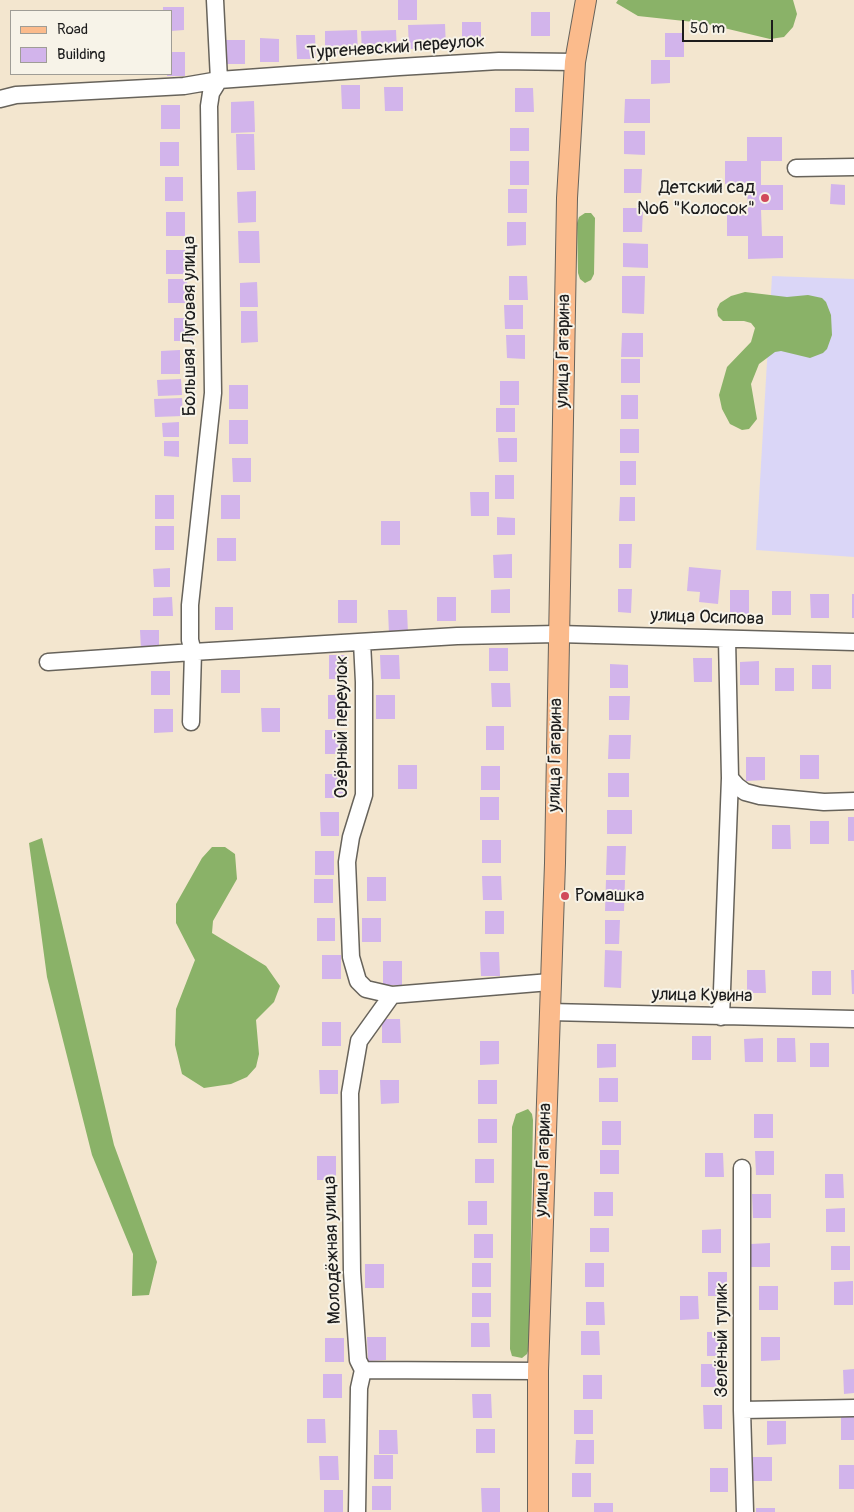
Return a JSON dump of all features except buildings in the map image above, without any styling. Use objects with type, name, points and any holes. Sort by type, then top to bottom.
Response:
[{"type":"main road","name":"улица Гагарина","points":[[538,1512],[538,1370],[555,862],[567,198],[575,62],[586,0]]},
{"type":"street","name":"Большая Луговая улица","points":[[191,722],[193,652],[190,640],[190,605],[213,392],[209,106],[211,93],[219,80],[215,0]]},
{"type":"street","name":"Тургеневский переулок","points":[[0,99],[16,95],[184,86],[219,80],[479,62],[575,62]]},
{"type":"street","points":[[796,168],[854,168]]},
{"type":"street","name":"улица Осипова","points":[[48,662],[457,636],[558,634],[854,642]]},
{"type":"street","points":[[722,1017],[730,778],[727,639]]},
{"type":"street","name":"Озёрный переулок","points":[[362,642],[364,795],[351,837],[347,862],[351,957],[356,976],[362,985],[392,996]]},
{"type":"street","points":[[730,778],[745,792],[760,796],[824,802],[854,801]]},
{"type":"street","points":[[392,996],[550,982]]},
{"type":"street","name":"Молодёжная улица","points":[[357,1512],[359,1388],[363,1370],[358,1360],[352,1272],[350,1093],[359,1041],[392,996]]},
{"type":"street","name":"улица Кувина","points":[[549,1012],[854,1019]]},
{"type":"street","name":"Зелёный тупик","points":[[742,1168],[742,1410],[745,1512]]},
{"type":"street","points":[[363,1370],[538,1370]]},
{"type":"street","points":[[742,1410],[854,1408]]},
{"type":"shaded area","points":[[772,276],[854,279],[854,557],[756,550]]},
{"type":"green space","points":[[618,0],[793,0],[797,14],[793,27],[784,37],[770,39],[703,23],[638,16],[616,3]]},
{"type":"green space","points":[[585,213],[591,213],[595,218],[594,274],[591,280],[585,283],[580,279],[578,273],[577,223],[579,217]]},
{"type":"green space","points":[[745,292],[787,297],[808,295],[822,298],[826,302],[831,315],[832,335],[827,349],[823,353],[810,358],[781,351],[775,352],[759,364],[751,384],[757,419],[749,429],[742,430],[730,424],[722,409],[719,395],[727,367],[751,342],[755,328],[751,323],[744,321],[723,321],[718,316],[717,309],[720,303],[731,296]]},
{"type":"green space","points":[[42,838],[114,1145],[157,1262],[149,1295],[132,1296],[133,1254],[92,1155],[47,977],[29,843]]},
{"type":"green space","points":[[212,847],[225,847],[235,854],[237,879],[213,921],[212,933],[266,966],[280,986],[274,1002],[256,1020],[259,1054],[256,1067],[247,1077],[231,1084],[204,1088],[182,1074],[175,1045],[176,1009],[195,960],[176,923],[176,904],[202,858]]},
{"type":"green space","points":[[528,1109],[532,1114],[533,1120],[529,1348],[527,1354],[522,1358],[512,1356],[510,1349],[512,1127],[516,1114]]},
{"type":"place","name":"Детский сад №6 \"Колосок\"","points":[[765,198]]},
{"type":"place","name":"Ромашка","points":[[565,896]]}]
